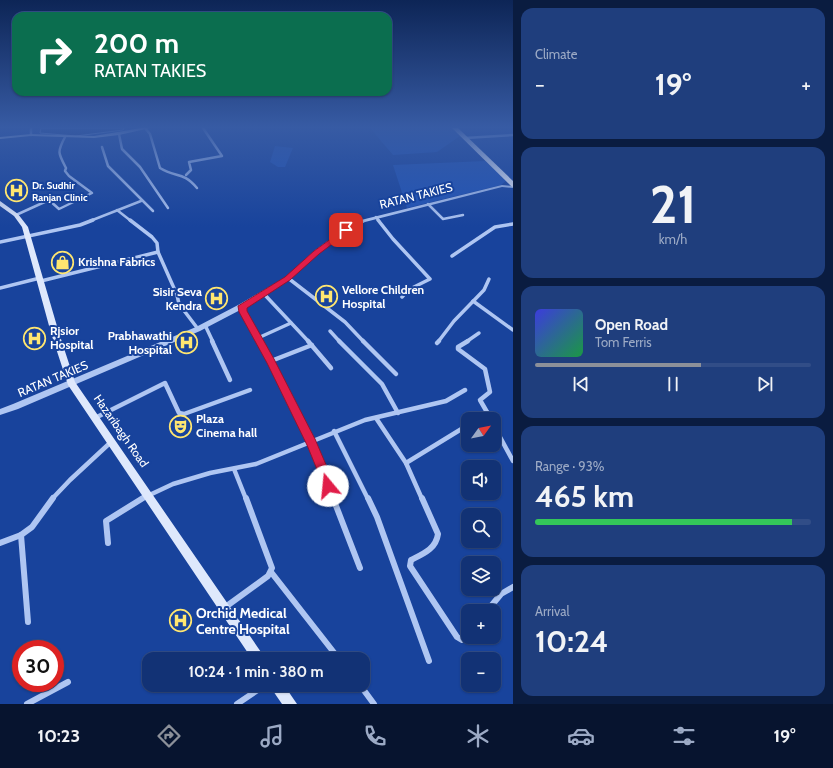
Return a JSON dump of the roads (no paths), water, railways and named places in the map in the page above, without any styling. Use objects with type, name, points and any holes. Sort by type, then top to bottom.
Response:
[{"type":"main road","points":[[488,161],[511,184]]},
{"type":"main road","name":"Hazaribagh Road","points":[[0,203],[16,215],[25,227],[55,333],[71,383],[253,652]]},
{"type":"main road","points":[[281,692],[290,704]]},
{"type":"street","points":[[16,215],[49,200],[59,209],[92,193],[69,176],[65,171],[66,168],[62,161]]},
{"type":"street","points":[[106,161],[108,166],[141,201],[153,211]]},
{"type":"street","points":[[134,161],[140,167],[168,208]]},
{"type":"street","points":[[158,161],[160,168],[165,171],[186,175],[197,188]]},
{"type":"street","points":[[186,175],[191,170],[189,162],[196,161]]},
{"type":"street","points":[[502,186],[511,184]]},
{"type":"street","name":"RATAN TAKIES","points":[[0,412],[198,329],[242,306],[288,278],[316,252],[346,230],[363,221],[511,184]]},
{"type":"street","points":[[0,242],[80,225],[141,201]]},
{"type":"street","points":[[428,204],[443,219],[463,215]]},
{"type":"street","points":[[117,210],[152,237],[157,243],[158,252],[177,295],[179,304],[198,329]]},
{"type":"street","points":[[376,217],[393,239],[430,279],[411,288],[402,298]]},
{"type":"street","points":[[452,256],[495,227],[513,224]]},
{"type":"street","points":[[0,288],[41,280],[158,252]]},
{"type":"street","points":[[288,278],[346,322],[396,374]]},
{"type":"street","points":[[437,343],[454,321],[484,290],[489,279]]},
{"type":"street","points":[[264,294],[312,345],[331,368]]},
{"type":"street","points":[[473,301],[513,330]]},
{"type":"street","points":[[242,306],[243,312],[271,361],[311,442],[322,467],[340,520],[360,568]]},
{"type":"street","points":[[258,338],[291,323]]},
{"type":"street","points":[[204,325],[230,380]]},
{"type":"street","points":[[330,331],[382,384],[398,413]]},
{"type":"street","points":[[479,333],[458,347],[458,349],[485,369],[490,392],[480,400],[487,412]]},
{"type":"street","points":[[271,361],[312,345]]},
{"type":"street","points":[[95,418],[165,383],[179,413],[184,414],[250,390]]},
{"type":"street","points":[[108,543],[106,521],[148,495],[173,484],[210,473],[234,469],[283,454],[334,431],[376,418],[434,405],[446,401],[465,390]]},
{"type":"street","points":[[376,418],[406,463],[438,534],[436,544],[431,549],[411,560],[410,566],[457,637],[461,639]]},
{"type":"street","points":[[406,463],[461,429]]},
{"type":"street","points":[[334,431],[377,517],[428,661]]},
{"type":"street","points":[[501,439],[513,462]]},
{"type":"street","points":[[0,543],[21,535],[32,527],[53,498],[111,442]]},
{"type":"street","points":[[224,608],[268,576],[272,568],[234,469]]},
{"type":"street","points":[[21,535],[28,622]]},
{"type":"street","points":[[271,572],[334,652]]},
{"type":"street","points":[[493,604],[501,594],[513,587]]},
{"type":"street","points":[[27,704],[68,682]]},
{"type":"street","points":[[237,704],[255,692]]},
{"type":"street","points":[[365,692],[374,704]]},
{"type":"place","name":"Dr. Sudhir Ranjan Clinic","points":[[16,191]]},
{"type":"place","name":"Krishna Fabrics","points":[[63,262]]},
{"type":"place","name":"Vellore Children Hospital","points":[[327,297]]},
{"type":"place","name":"Sisir Seva Kendra","points":[[217,299]]},
{"type":"place","name":"Rjsior Hospital","points":[[35,338]]},
{"type":"place","name":"Prabhawathi Hospital","points":[[187,343]]},
{"type":"place","name":"Plaza Cinema hall","points":[[181,426]]},
{"type":"place","name":"Orchid Medical Centre Hospital","points":[[181,621]]}]
